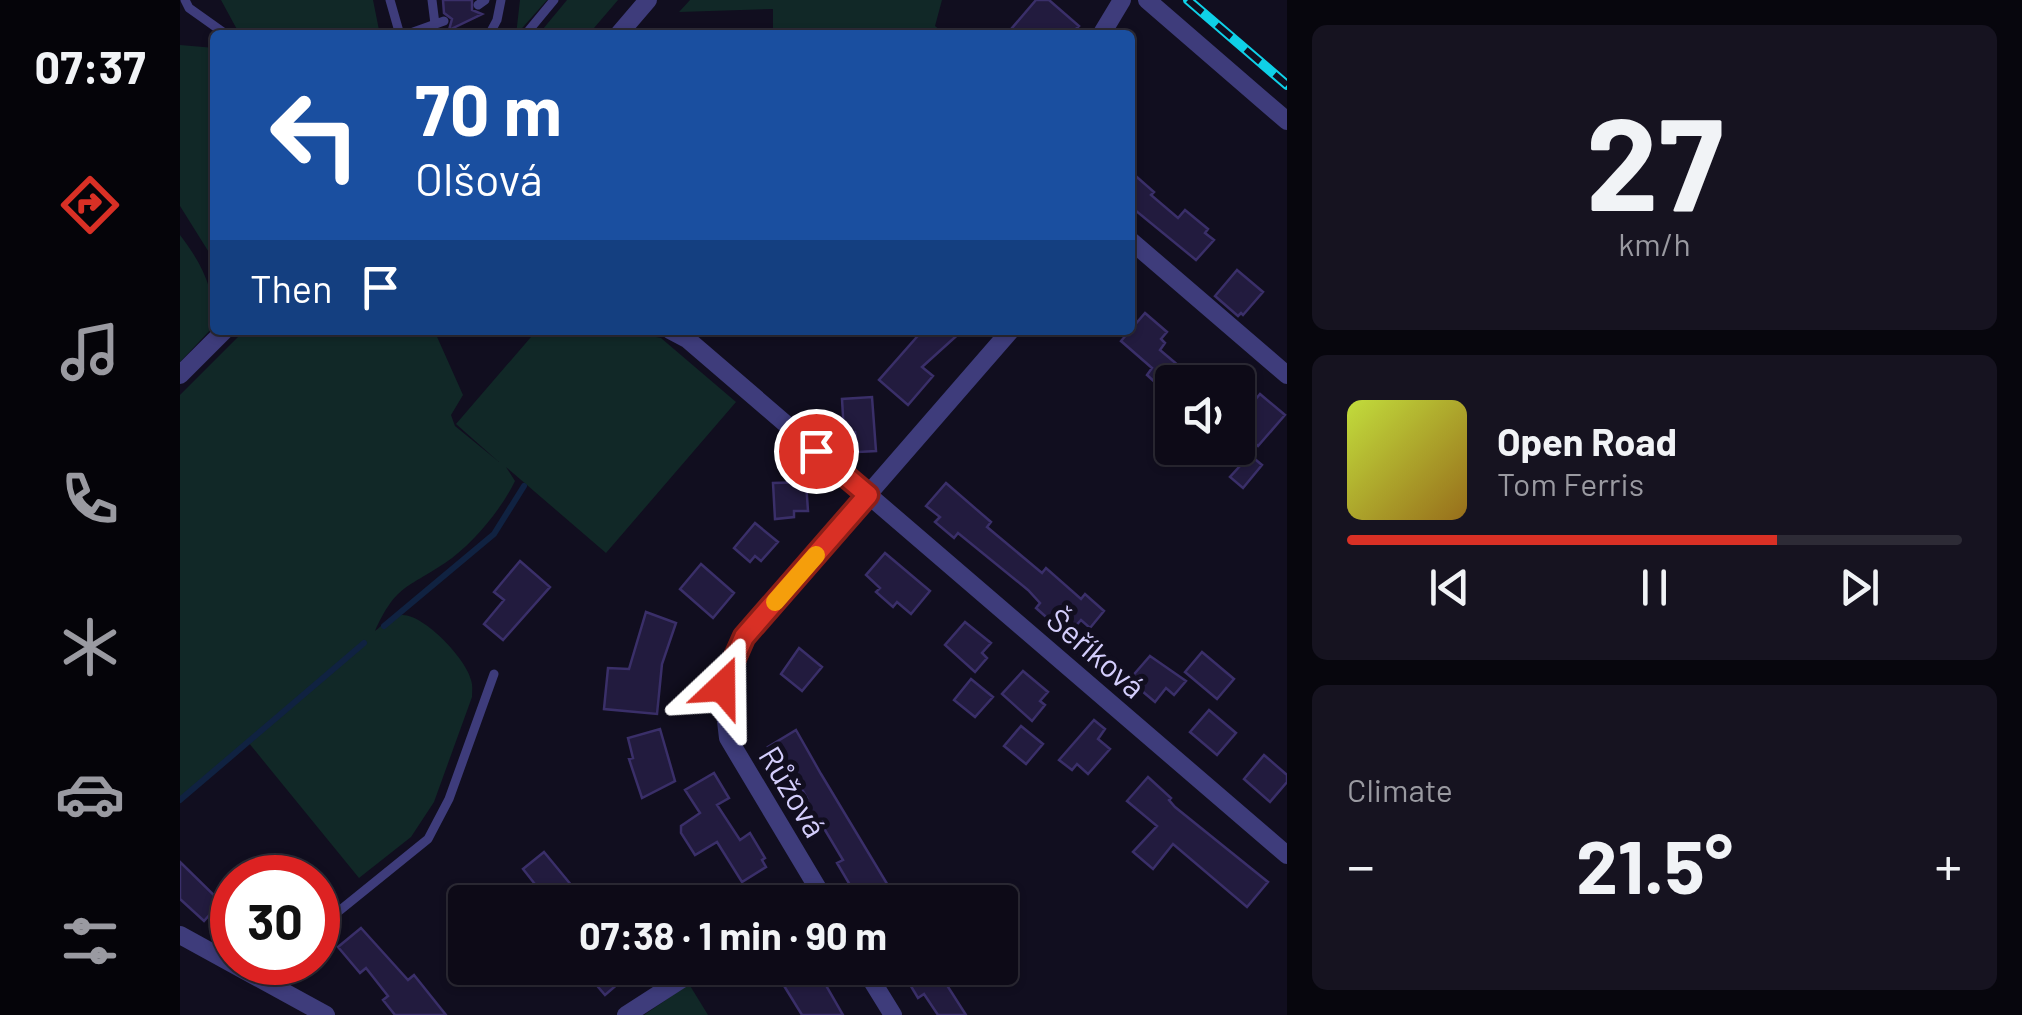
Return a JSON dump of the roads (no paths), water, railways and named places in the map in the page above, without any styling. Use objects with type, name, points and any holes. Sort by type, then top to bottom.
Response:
[{"type":"street","points":[[622,30],[648,0]]},
{"type":"street","points":[[1104,30],[1122,0]]},
{"type":"street","points":[[1147,0],[1287,120]]},
{"type":"street","points":[[1135,244],[1287,376]]},
{"type":"street","points":[[180,375],[221,335]]},
{"type":"street","name":"Šeříková","points":[[679,335],[1287,854]]},
{"type":"street","name":"Růžová","points":[[815,885],[728,738],[722,687],[744,637],[1007,335]]},
{"type":"street","points":[[180,935],[210,951]]},
{"type":"street","points":[[271,985],[326,1015]]},
{"type":"street","points":[[626,1015],[673,985]]},
{"type":"street","points":[[874,985],[892,1015]]},
{"type":"lane","points":[[185,0],[189,8],[220,30]]},
{"type":"lane","points":[[390,0],[400,30]]},
{"type":"lane","points":[[418,30],[440,23],[432,0]]},
{"type":"lane","points":[[492,30],[501,0]]},
{"type":"lane","points":[[529,30],[554,0]]},
{"type":"lane","points":[[340,910],[428,840],[450,800],[494,674]]},
{"type":"waterway","points":[[384,626],[494,534],[524,486]]},
{"type":"waterway","points":[[180,800],[364,643]]},
{"type":"railway","points":[[1188,0],[1287,85]]}]
